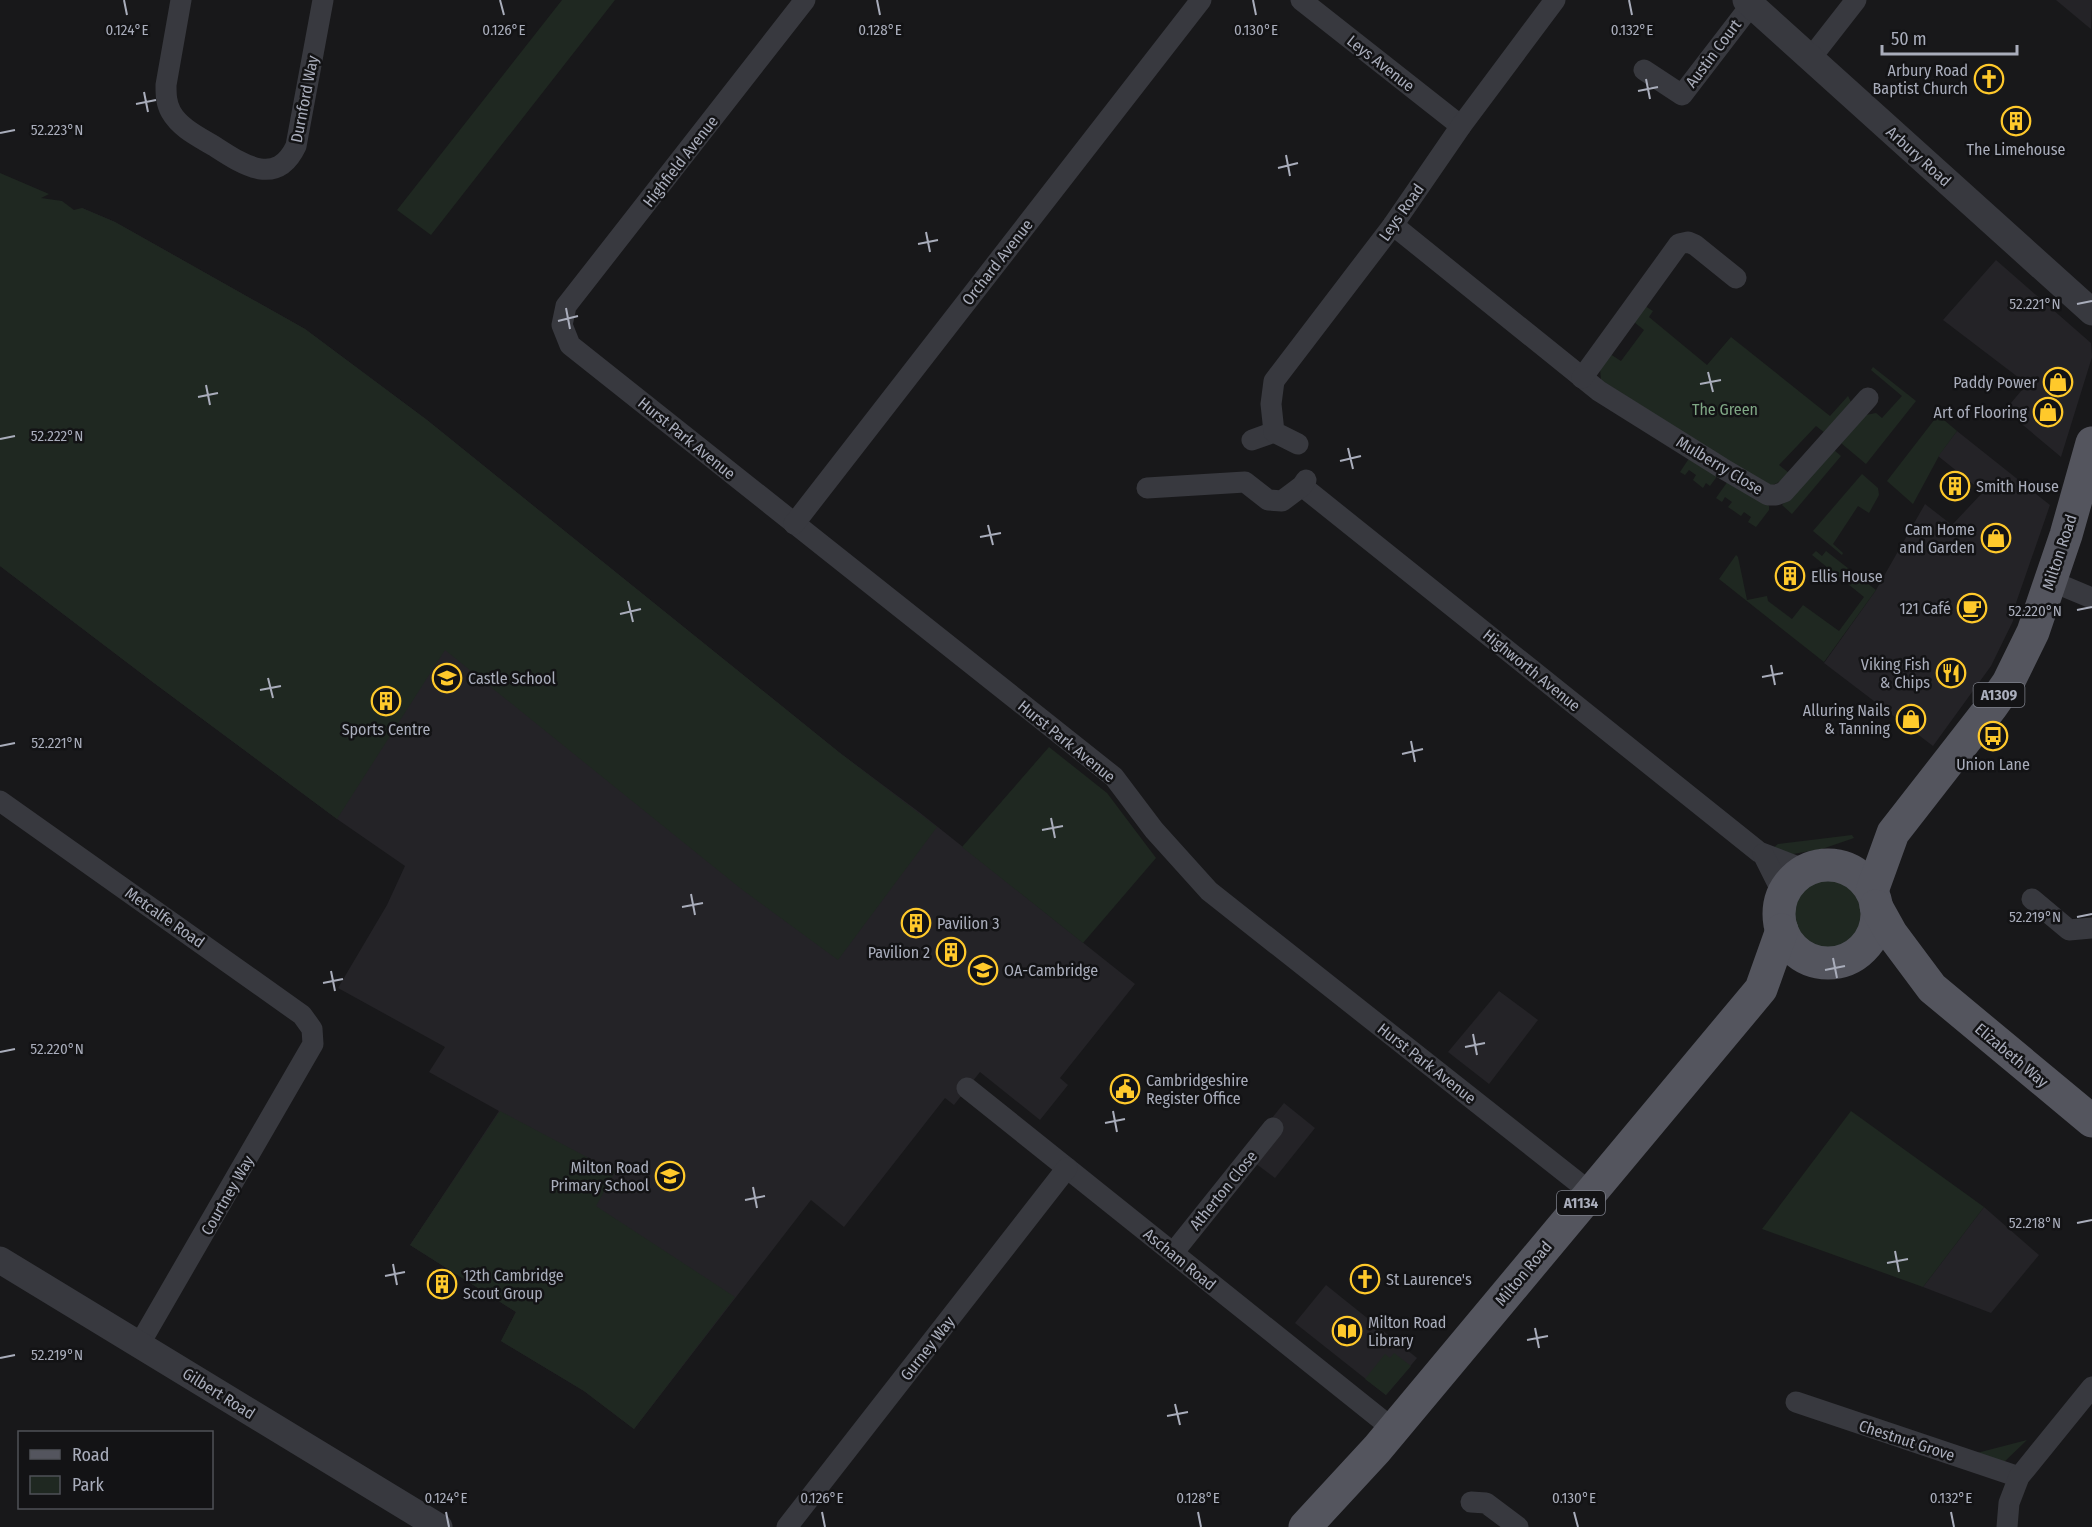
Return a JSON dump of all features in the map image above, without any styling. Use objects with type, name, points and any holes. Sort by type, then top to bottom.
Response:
[{"type":"main road","name":"Milton Road","points":[[1874,898],[1893,833],[1952,760],[2008,683],[2033,632],[2066,535],[2092,443]]},
{"type":"main road","name":"Milton Road","points":[[1819,868],[1893,833]]},
{"type":"main road","points":[[1783,894],[1788,886],[1819,868]]},
{"type":"main road","name":"A1134","points":[[1819,868],[1848,869],[1861,878],[1874,898]]},
{"type":"main road","name":"A1134","points":[[1782,930],[1779,912],[1783,894]]},
{"type":"main road","points":[[1850,958],[1860,951],[1874,931],[1877,921],[1874,898]]},
{"type":"main road","name":"Elizabeth Way","points":[[1874,898],[1891,933],[1932,988]]},
{"type":"main road","name":"Milton Road","points":[[1305,1527],[1393,1429],[1761,989],[1782,930]]},
{"type":"main road","points":[[1782,930],[1788,942],[1797,952],[1814,961]]},
{"type":"main road","name":"A1134","points":[[1814,961],[1830,963],[1850,958]]},
{"type":"main road","name":"Elizabeth Way","points":[[1850,958],[1870,960],[1888,966],[1932,988],[2092,1121]]},
{"type":"main road","name":"Milton Road","points":[[1761,989],[1814,961]]},
{"type":"street","name":"Durnford Way","points":[[181,0],[166,85],[165,97],[169,109],[187,129],[248,167],[270,170],[283,163],[296,146],[323,0]]},
{"type":"street","name":"Highfield Avenue","points":[[562,325],[566,306],[805,0]]},
{"type":"street","name":"Orchard Avenue","points":[[794,524],[1201,0]]},
{"type":"street","name":"Leys Avenue","points":[[1301,0],[1461,126]]},
{"type":"street","name":"Leys Road","points":[[1274,432],[1271,404],[1274,381],[1393,225],[1461,126],[1555,0]]},
{"type":"street","points":[[1810,58],[1856,0]]},
{"type":"street","name":"Arbury Road","points":[[1748,2],[2092,312]]},
{"type":"street","name":"Austin Court","points":[[1644,70],[1682,95],[1748,2]]},
{"type":"street","name":"Mulberry Close","points":[[1393,225],[1582,378],[1722,468],[1772,496],[1784,492],[1868,398]]},
{"type":"street","points":[[1582,378],[1679,243],[1688,242],[1695,245],[1736,278]]},
{"type":"street","name":"Hurst Park Avenue","points":[[562,325],[570,345],[1114,777],[1154,830],[1209,891],[1590,1192]]},
{"type":"street","points":[[1252,440],[1274,432],[1298,444]]},
{"type":"street","name":"Highworth Avenue","points":[[1147,488],[1245,482],[1268,500],[1282,501],[1304,483],[1763,854],[1783,894]]},
{"type":"street","points":[[2050,580],[2092,598]]},
{"type":"street","name":"Metcalfe Road","points":[[0,801],[302,1015],[312,1029],[313,1044]]},
{"type":"street","name":"Highworth Avenue","points":[[1763,854],[1819,868]]},
{"type":"street","points":[[2032,899],[2069,930],[2092,928]]},
{"type":"street","name":"Courtney Way","points":[[139,1345],[313,1044]]},
{"type":"street","name":"Ascham Road","points":[[967,1088],[1393,1429]]},
{"type":"street","name":"Atherton Close","points":[[1173,1253],[1273,1128]]},
{"type":"street","name":"Gurney Way","points":[[787,1527],[1067,1168]]},
{"type":"street","name":"Gilbert Road","points":[[0,1260],[439,1527]]},
{"type":"street","points":[[2007,1527],[2009,1503],[2019,1477],[2092,1388]]},
{"type":"street","name":"Chestnut Grove","points":[[1796,1402],[2019,1477]]},
{"type":"street","points":[[1471,1502],[1486,1503],[1518,1527]]},
{"type":"shaded area","points":[[2056,0],[2092,0],[2091,29],[2086,25]]},
{"type":"shaded area","name":"Castle School","points":[[82,208],[115,222],[305,329],[427,420],[840,753],[919,812],[1135,984],[1060,1078],[1068,1085],[1040,1120],[980,1072],[954,1105],[945,1098],[844,1227],[811,1200],[634,1429],[584,1391],[501,1341],[516,1312],[410,1245],[499,1111],[429,1072],[445,1047],[338,988],[387,905],[405,866],[337,819],[0,566]]},
{"type":"shaded area","points":[[1996,260],[2091,343],[2092,357],[2061,457],[2005,410],[2027,384],[1943,320]]},
{"type":"shaded area","points":[[1957,431],[2050,505],[2016,603],[2013,621],[1991,666],[1933,746],[1824,663],[1876,590],[1925,504],[1952,525],[1983,492],[1938,456]]},
{"type":"shaded area","points":[[1499,991],[1538,1020],[1489,1084],[1448,1052]]},
{"type":"shaded area","points":[[1284,1103],[1315,1128],[1275,1178],[1243,1154]]},
{"type":"shaded area","points":[[1984,1207],[2039,1255],[1991,1313],[1923,1287]]},
{"type":"shaded area","name":"Milton Road Library","points":[[1326,1285],[1417,1358],[1386,1395],[1295,1323]]},
{"type":"green space","points":[[562,0],[615,0],[431,235],[397,210]]},
{"type":"green space","name":"Castle School","points":[[0,173],[49,194],[41,198],[62,201],[74,210],[82,208],[115,222],[305,329],[427,420],[840,753],[937,827],[838,960],[740,888],[445,650],[337,819],[0,566]]},
{"type":"green space","name":"The Green","points":[[1645,306],[1653,311],[1649,317],[1707,365],[1731,337],[1830,416],[1848,396],[1851,402],[1825,433],[1816,426],[1779,465],[1789,473],[1775,484],[1765,485],[1601,380],[1600,369],[1610,354],[1621,361],[1644,330],[1634,322]]},
{"type":"green space","points":[[1873,367],[1916,401],[1866,464],[1841,443],[1866,415],[1876,413],[1882,418],[1902,396],[1871,370]]},
{"type":"green space","points":[[1938,415],[1957,431],[1940,454],[1913,504],[1887,481]]},
{"type":"green space","points":[[1834,450],[1841,456],[1792,514],[1782,505]]},
{"type":"green space","points":[[1690,457],[1718,475],[1710,486],[1706,483],[1703,488],[1693,480],[1696,475],[1689,470],[1685,475],[1680,472]]},
{"type":"green space","points":[[1862,474],[1878,488],[1879,495],[1869,513],[1858,506],[1833,544],[1843,553],[1842,555],[1813,531]]},
{"type":"green space","points":[[1728,481],[1769,506],[1769,510],[1756,527],[1748,522],[1751,517],[1744,512],[1741,516],[1728,507],[1732,502],[1725,497],[1722,502],[1716,498]]},
{"type":"green space","points":[[1816,551],[1822,556],[1826,551],[1876,590],[1824,662],[1719,579],[1736,555],[1747,600],[1767,596],[1768,601],[1792,619],[1803,605],[1839,631],[1864,597],[1812,555]]},
{"type":"green space","points":[[1049,747],[1107,793],[1156,858],[1083,943],[962,847]]},
{"type":"green space","points":[[1852,835],[1854,838],[1822,849],[1793,854],[1773,848],[1778,844]]},
{"type":"green space","points":[[1828,877],[1849,883],[1859,893],[1865,914],[1859,935],[1849,945],[1828,951],[1807,945],[1797,935],[1791,914],[1797,893],[1807,883]]},
{"type":"green space","points":[[500,1111],[615,1172],[596,1206],[735,1297],[634,1429],[584,1391],[501,1341],[516,1312],[410,1245]]},
{"type":"green space","points":[[1851,1111],[1984,1207],[1923,1287],[1762,1229]]},
{"type":"green space","points":[[1394,1353],[1411,1366],[1386,1395],[1365,1379],[1385,1354],[1390,1358]]},
{"type":"green space","points":[[2027,1440],[2003,1463],[1973,1454]]},
{"type":"place","name":"Arbury Road Baptist Church","points":[[1989,79]]},
{"type":"place","name":"The Limehouse","points":[[2016,121]]},
{"type":"place","name":"Paddy Power","points":[[2058,382]]},
{"type":"place","name":"Art of Flooring","points":[[2048,412]]},
{"type":"place","name":"Smith House","points":[[1955,486]]},
{"type":"place","name":"Cam Home and Garden","points":[[1996,538]]},
{"type":"place","name":"Ellis House","points":[[1790,576]]},
{"type":"place","name":"121 Café","points":[[1972,608]]},
{"type":"place","name":"Viking Fish & Chips","points":[[1951,673]]},
{"type":"place","name":"Castle School","points":[[447,678]]},
{"type":"place","name":"Sports Centre","points":[[386,701]]},
{"type":"place","name":"Alluring Nails & Tanning","points":[[1911,719]]},
{"type":"place","name":"Union Lane","points":[[1993,736]]},
{"type":"place","name":"Pavilion 3","points":[[916,923]]},
{"type":"place","name":"Pavilion 2","points":[[951,952]]},
{"type":"place","name":"OA-Cambridge","points":[[983,970]]},
{"type":"place","name":"Cambridgeshire Register Office","points":[[1125,1089]]},
{"type":"place","name":"Milton Road Primary School","points":[[670,1176]]},
{"type":"place","name":"St Laurence's","points":[[1365,1279]]},
{"type":"place","name":"12th Cambridge Scout Group","points":[[442,1284]]},
{"type":"place","name":"Milton Road Library","points":[[1347,1331]]}]
